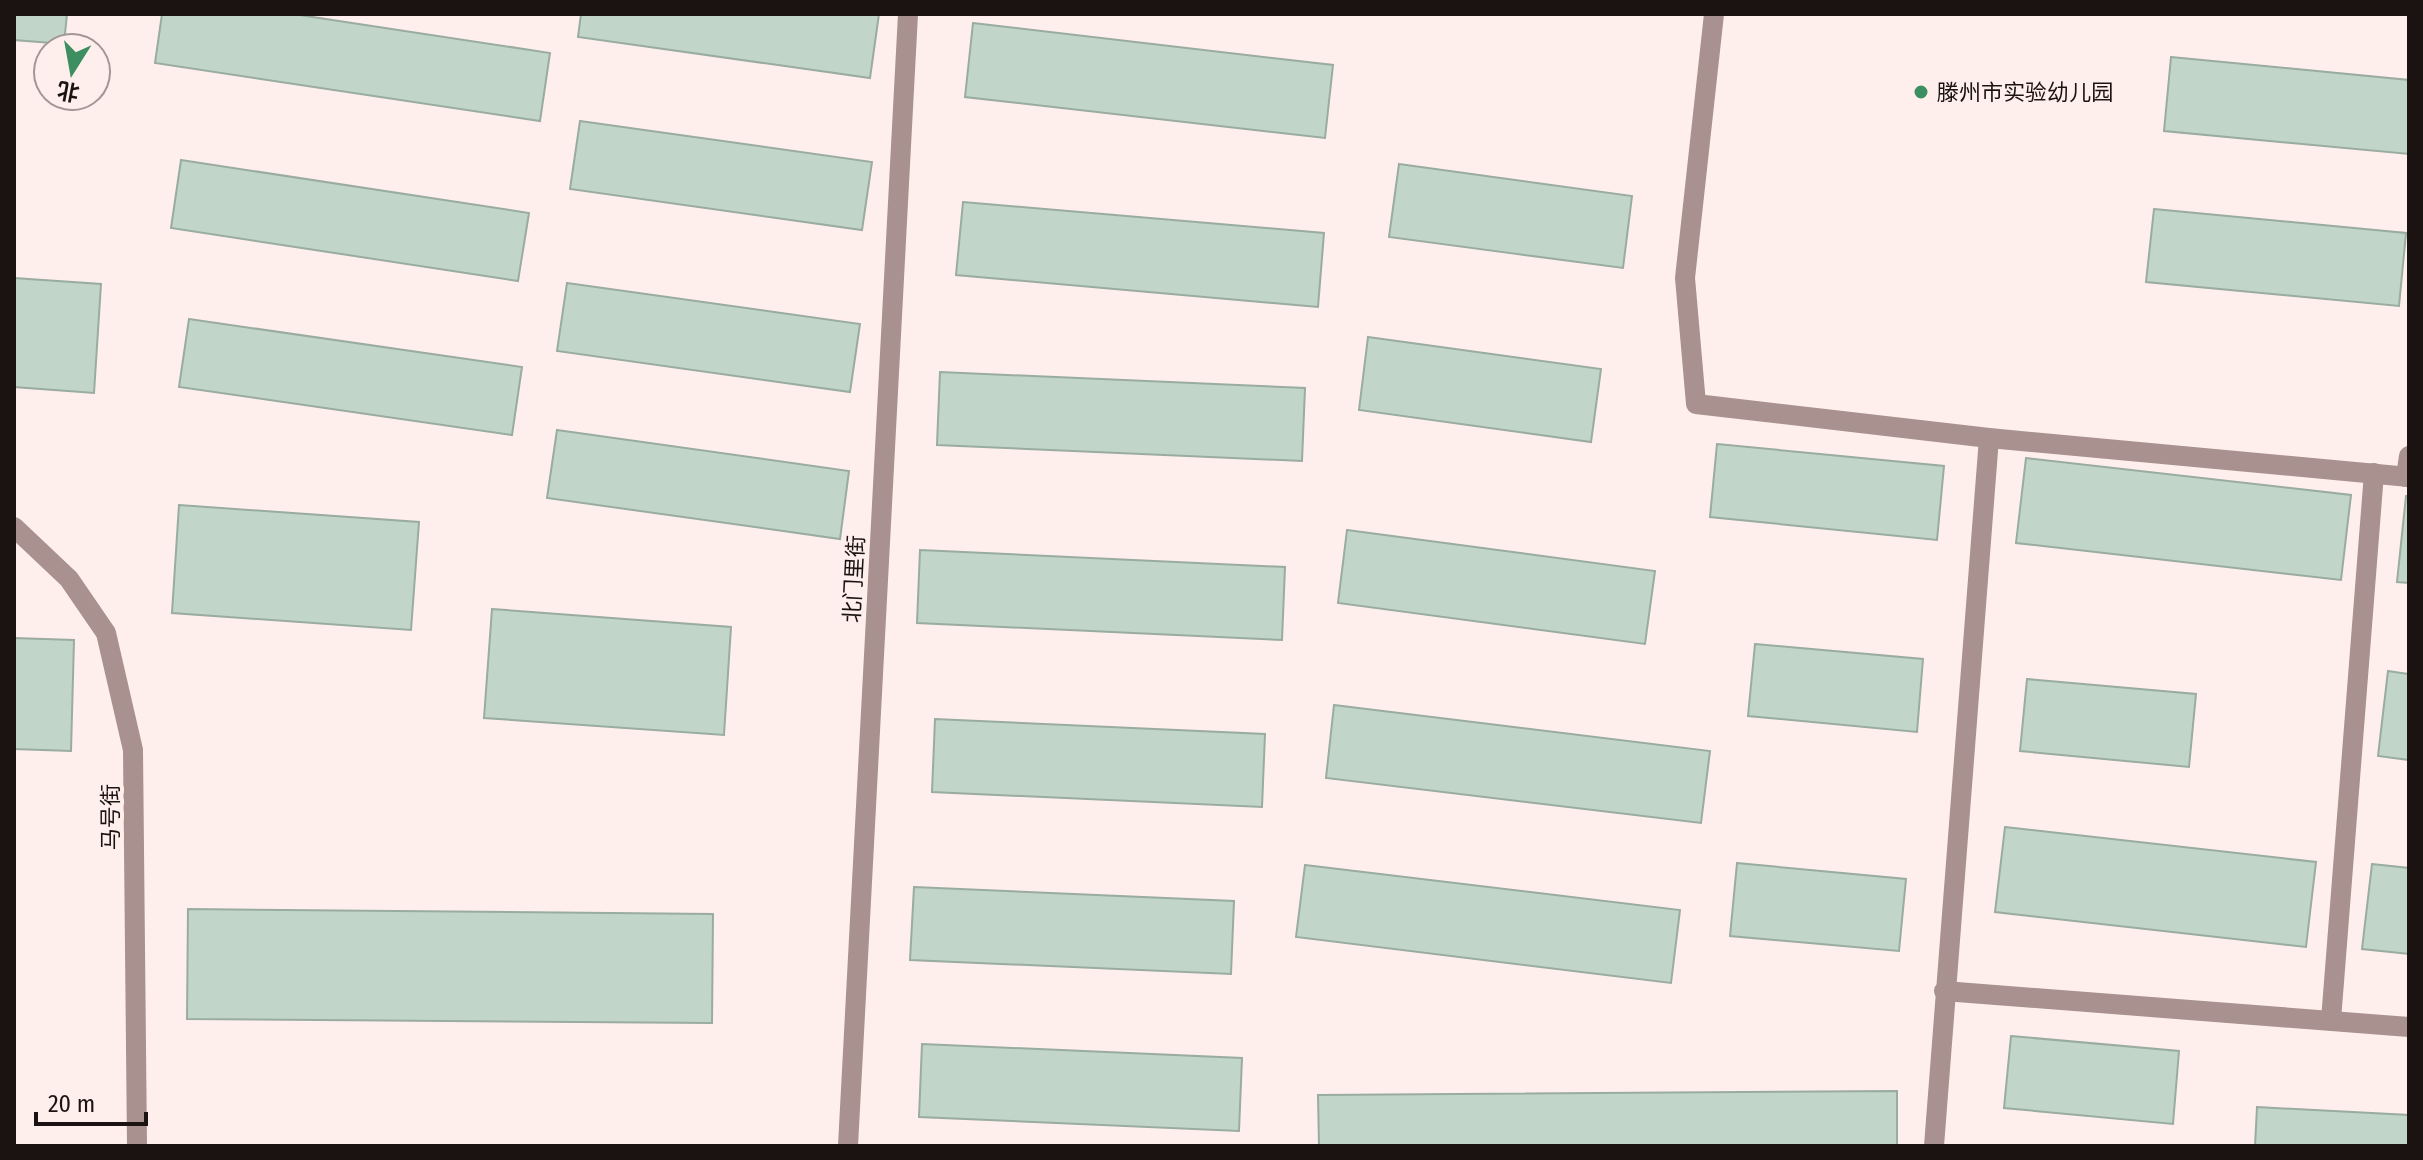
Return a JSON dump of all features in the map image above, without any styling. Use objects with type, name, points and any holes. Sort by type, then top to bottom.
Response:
[{"type":"street","name":"北门里街","points":[[848,1146],[908,14]]},
{"type":"street","points":[[1714,14],[1685,278],[1696,404],[1989,438],[2408,477],[2409,456]]},
{"type":"street","points":[[1934,1146],[1989,438]]},
{"type":"street","points":[[2337,1021],[2374,473]]},
{"type":"street","name":"马号街","points":[[14,527],[69,579],[106,633],[133,750],[137,1146]]},
{"type":"street","points":[[1944,991],[2409,1027]]},
{"type":"building","points":[[14,14],[67,14],[65,32],[32,32],[32,41],[14,40]]},
{"type":"building","points":[[162,14],[293,14],[550,53],[540,121],[155,63]]},
{"type":"building","points":[[581,14],[879,14],[870,78],[578,37]]},
{"type":"building","points":[[973,23],[1333,65],[1325,138],[965,97]]},
{"type":"building","points":[[2171,57],[2409,80],[2409,154],[2164,131]]},
{"type":"building","points":[[580,121],[872,162],[862,230],[570,189]]},
{"type":"building","points":[[181,160],[529,213],[518,281],[171,228]]},
{"type":"building","points":[[1399,164],[1632,196],[1623,268],[1389,237]]},
{"type":"building","points":[[963,202],[1324,233],[1318,307],[956,275]]},
{"type":"building","points":[[2154,209],[2406,233],[2399,306],[2146,282]]},
{"type":"building","points":[[14,278],[101,284],[94,393],[14,387]]},
{"type":"building","points":[[567,283],[860,324],[850,392],[557,351]]},
{"type":"building","points":[[189,319],[522,367],[512,435],[179,387]]},
{"type":"building","points":[[1368,337],[1601,369],[1591,442],[1359,410]]},
{"type":"building","points":[[940,372],[1305,388],[1302,461],[937,445]]},
{"type":"building","points":[[557,430],[849,471],[840,539],[547,498]]},
{"type":"building","points":[[1717,444],[1944,466],[1937,540],[1710,517]]},
{"type":"building","points":[[2026,458],[2351,495],[2341,580],[2016,543]]},
{"type":"building","points":[[2406,496],[2409,497],[2409,583],[2397,582]]},
{"type":"building","points":[[179,505],[419,522],[411,630],[172,613]]},
{"type":"building","points":[[1347,530],[1655,571],[1645,644],[1338,603]]},
{"type":"building","points":[[920,550],[1285,567],[1282,640],[917,623]]},
{"type":"building","points":[[492,609],[731,627],[724,735],[484,718]]},
{"type":"building","points":[[14,638],[74,640],[71,751],[14,749]]},
{"type":"building","points":[[1755,644],[1923,659],[1917,732],[1748,716]]},
{"type":"building","points":[[2388,671],[2409,674],[2409,760],[2378,756]]},
{"type":"building","points":[[2027,679],[2196,694],[2189,767],[2020,751]]},
{"type":"building","points":[[1334,705],[1710,751],[1701,823],[1326,778]]},
{"type":"building","points":[[935,719],[1265,734],[1262,807],[932,792]]},
{"type":"building","points":[[2005,827],[2316,862],[2306,947],[1995,912]]},
{"type":"building","points":[[1737,863],[1906,879],[1899,951],[1730,936]]},
{"type":"building","points":[[2372,864],[2409,868],[2409,954],[2362,949]]},
{"type":"building","points":[[1305,865],[1680,910],[1671,983],[1296,937]]},
{"type":"building","points":[[914,887],[1234,901],[1231,974],[910,960]]},
{"type":"building","points":[[188,909],[713,914],[712,1023],[187,1019]]},
{"type":"building","points":[[2011,1036],[2179,1051],[2173,1124],[2004,1108]]},
{"type":"building","points":[[922,1044],[1242,1058],[1239,1131],[919,1117]]},
{"type":"building","points":[[1897,1091],[1897,1146],[1319,1146],[1318,1095]]},
{"type":"building","points":[[2257,1107],[2409,1115],[2409,1146],[2255,1146]]},
{"type":"place","name":"滕州市实验幼儿园","points":[[1921,92]]}]
